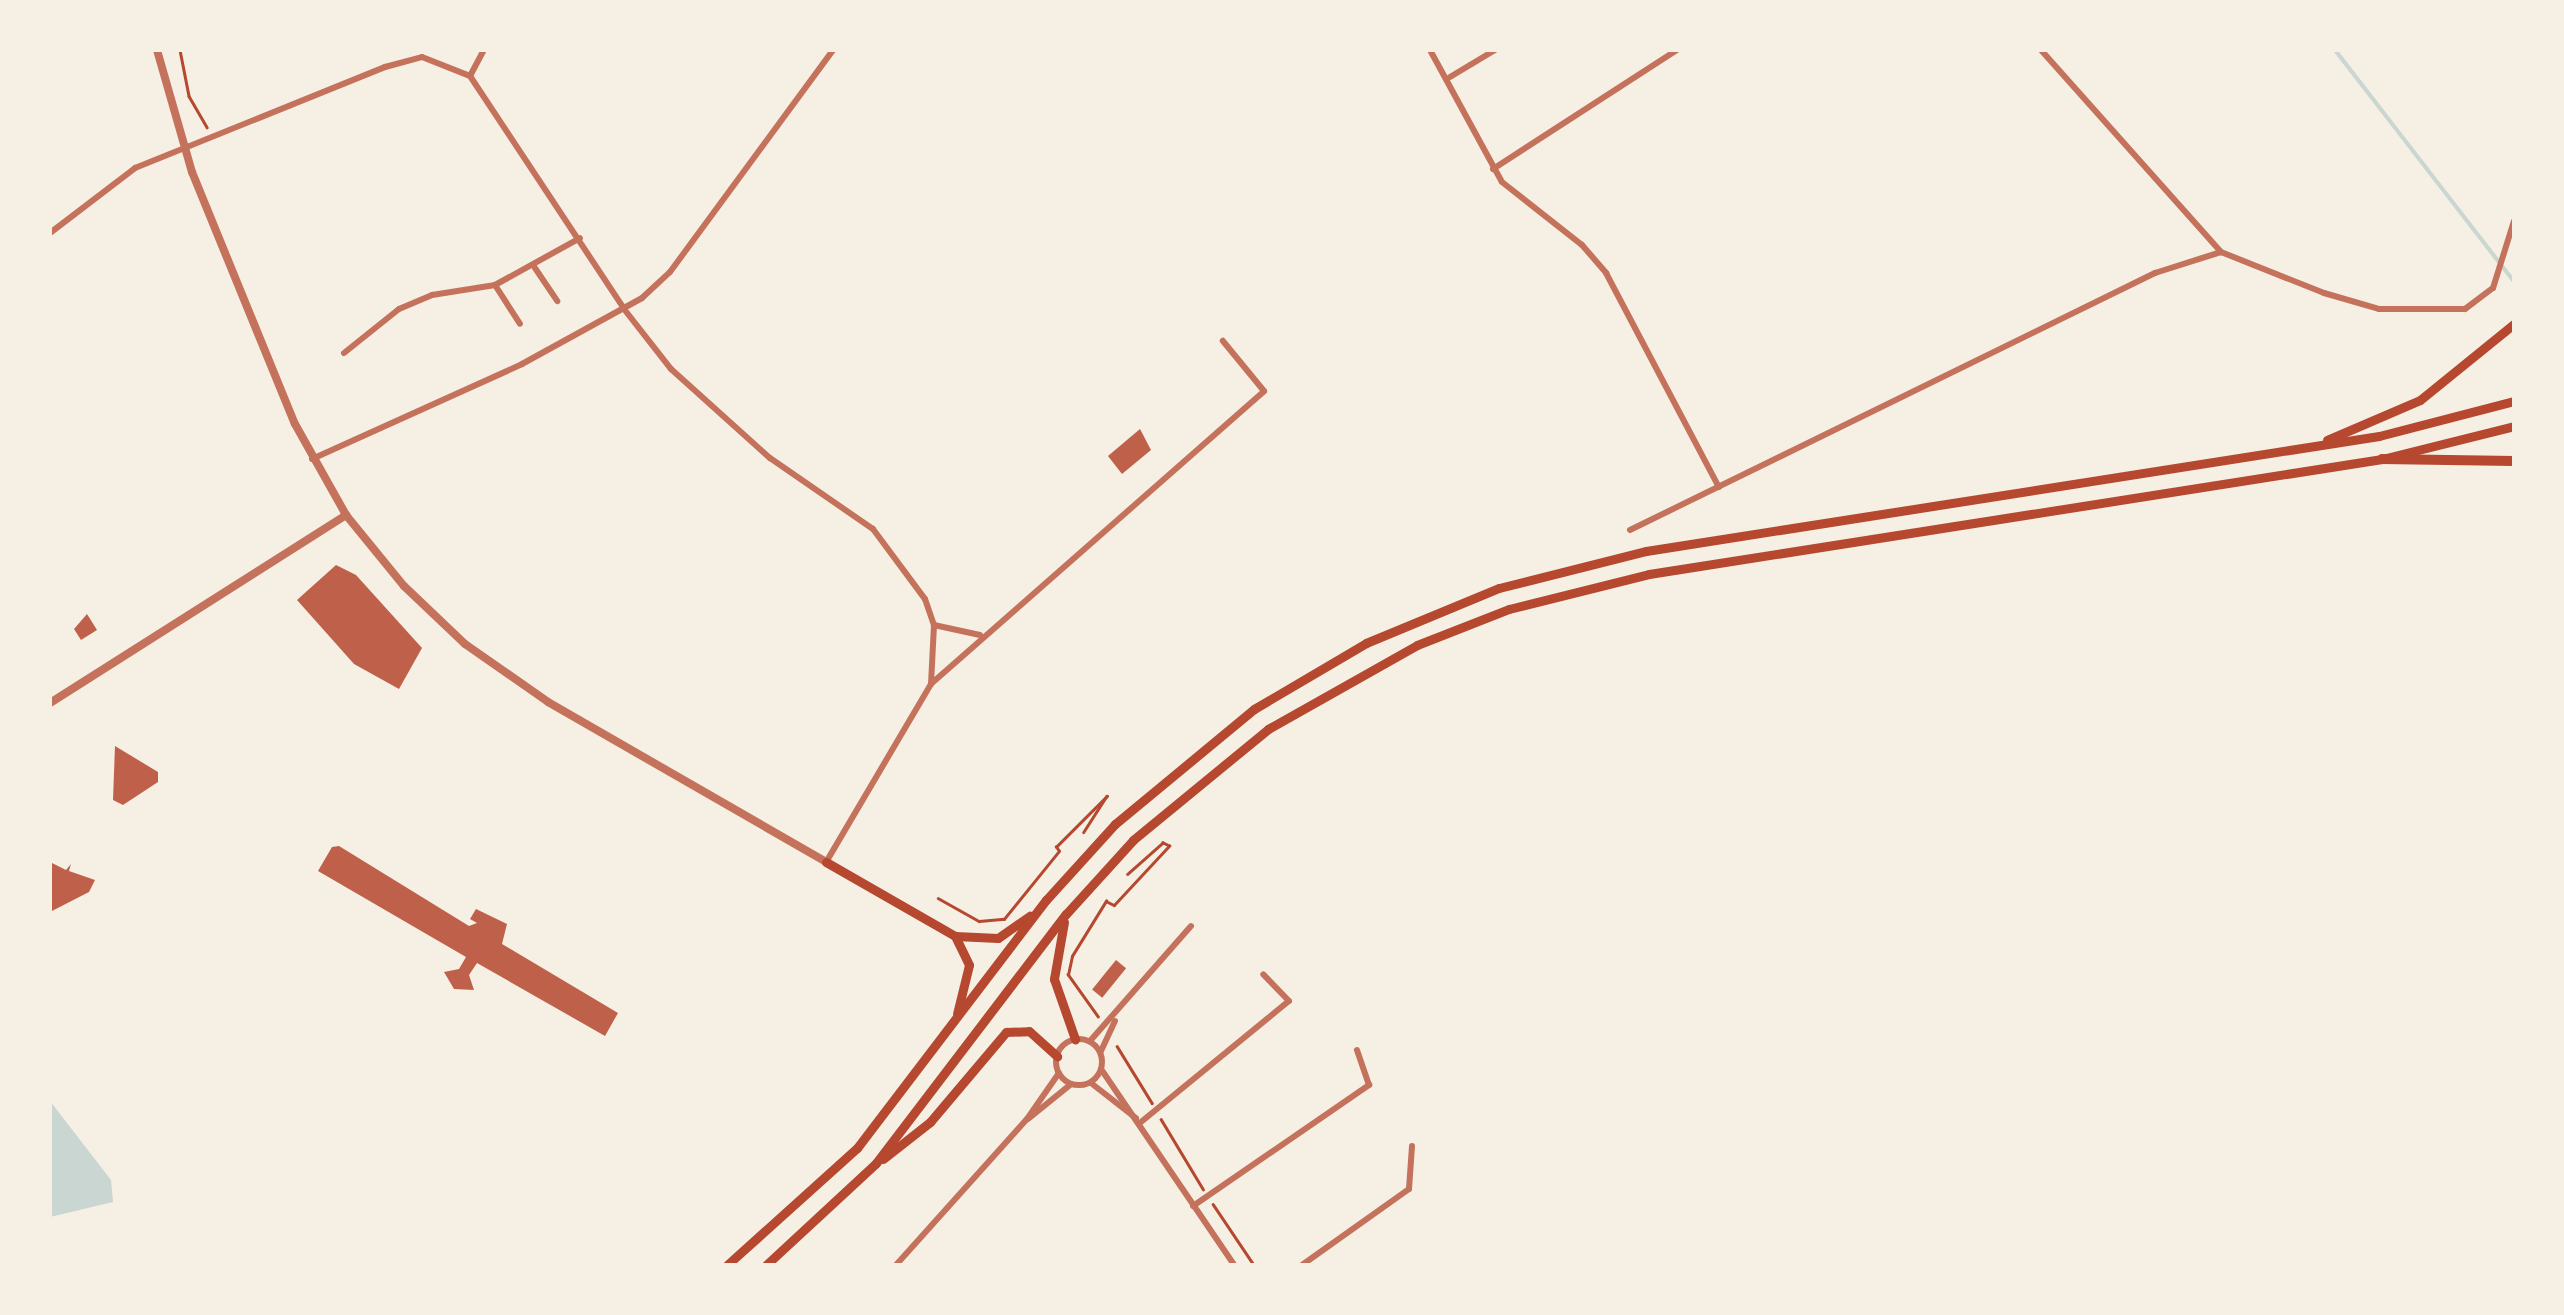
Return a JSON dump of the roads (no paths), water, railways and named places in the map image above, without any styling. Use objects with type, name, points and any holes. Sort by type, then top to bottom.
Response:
[{"type":"highway","points":[[2382,459],[2514,462]]},
{"type":"main road","points":[[2311,447],[2420,400],[2512,327]]},
{"type":"main road","points":[[826,862],[956,936],[998,938],[1046,900],[1157,785],[1254,709],[1366,643],[1499,588],[1646,551],[2311,447],[2514,401]]},
{"type":"main road","points":[[876,1162],[1066,914],[1173,803],[1268,728],[1378,664],[1509,608],[1649,574],[2382,459],[2514,426]]},
{"type":"main road","points":[[727,1265],[857,1148],[1046,900]]},
{"type":"main road","points":[[1066,914],[1054,979],[1075,1039]]},
{"type":"main road","points":[[952,1028],[968,984],[968,965],[956,936]]},
{"type":"main road","points":[[766,1265],[876,1162],[930,1122],[1006,1032],[1029,1031],[1056,1056]]},
{"type":"street","points":[[157,50],[183,147],[312,459],[346,515],[404,586],[490,663],[826,862],[931,684],[980,636],[1264,391],[1223,341]]},
{"type":"street","points":[[470,76],[484,50]]},
{"type":"street","points":[[312,459],[522,364],[624,309],[670,272],[833,50]]},
{"type":"street","points":[[1430,50],[1450,77],[1492,169],[1606,273],[1719,487]]},
{"type":"street","points":[[1450,77],[1495,50]]},
{"type":"street","points":[[1492,169],[1677,50]]},
{"type":"street","points":[[2042,50],[2221,252],[2379,309],[2465,308],[2497,280],[2514,221]]},
{"type":"street","points":[[50,233],[102,188],[183,147],[412,58],[470,76],[624,309],[716,414],[895,552],[934,625],[931,684]]},
{"type":"street","points":[[344,353],[399,310],[432,295],[495,285],[535,268],[580,238]]},
{"type":"street","points":[[1630,530],[2154,273],[2221,252]]},
{"type":"street","points":[[535,268],[557,301]]},
{"type":"street","points":[[495,285],[520,324]]},
{"type":"street","points":[[50,703],[346,515]]},
{"type":"street","points":[[934,625],[980,636]]},
{"type":"street","points":[[1191,926],[1143,976],[1118,1015],[1100,1052],[1102,1069],[1234,1265]]},
{"type":"street","points":[[1141,1122],[1289,1001],[1263,974]]},
{"type":"street","points":[[1090,1041],[1118,1015]]},
{"type":"street","points":[[1072,1084],[1059,1073],[1056,1056],[1075,1039],[1090,1041],[1100,1052]]},
{"type":"street","points":[[1193,1206],[1369,1085],[1357,1050]]},
{"type":"street","points":[[896,1265],[1028,1120],[1072,1084],[1090,1082],[1102,1069]]},
{"type":"street","points":[[1028,1120],[1059,1073]]},
{"type":"street","points":[[1090,1082],[1141,1122]]},
{"type":"street","points":[[1302,1265],[1409,1188],[1412,1146]]},
{"type":"waterway","points":[[2335,50],[2514,282]]}]
